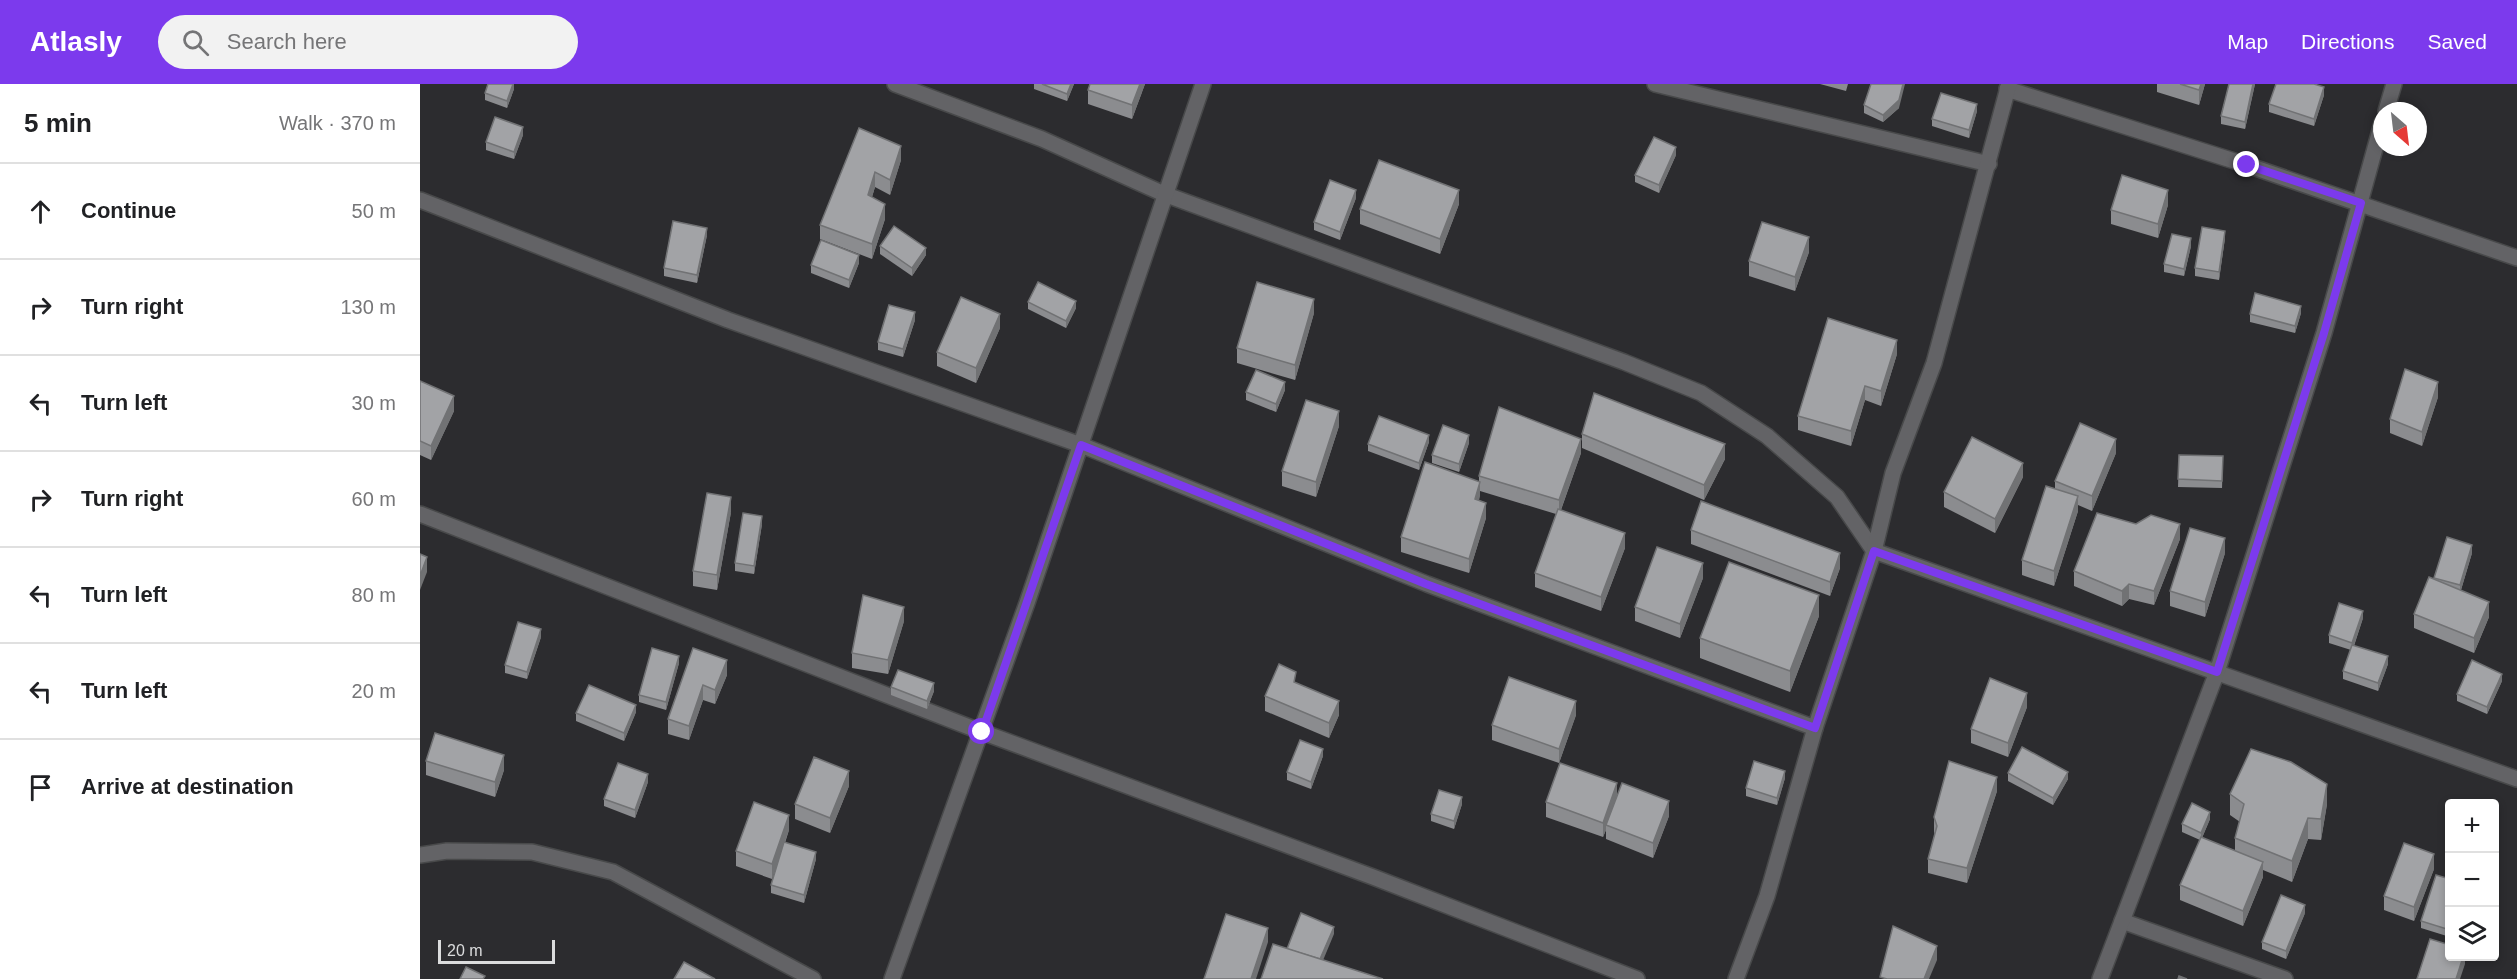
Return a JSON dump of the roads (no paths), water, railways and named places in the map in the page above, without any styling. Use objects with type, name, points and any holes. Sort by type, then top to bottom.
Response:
[{"type":"street","points":[[895,84],[1042,139],[1164,194],[1623,362],[1701,393],[1767,436],[1837,497],[1874,551],[2517,779]]},
{"type":"street","points":[[892,979],[982,732],[1203,84]]},
{"type":"street","points":[[1655,84],[1989,164]]},
{"type":"street","points":[[2389,102],[2394,84]]},
{"type":"street","points":[[1736,979],[1767,896],[1815,728],[1874,551],[1893,472],[1934,363],[2008,87],[2361,203],[2517,258]]},
{"type":"street","points":[[2100,979],[2217,672],[2324,333],[2373,156]]},
{"type":"street","points":[[420,200],[728,320],[1081,445],[1426,584],[1815,728]]},
{"type":"street","points":[[420,514],[982,732],[1373,877],[1637,979]]},
{"type":"street","points":[[420,855],[447,851],[532,852],[613,872],[813,979]]},
{"type":"street","points":[[2122,921],[2284,979]]}]
